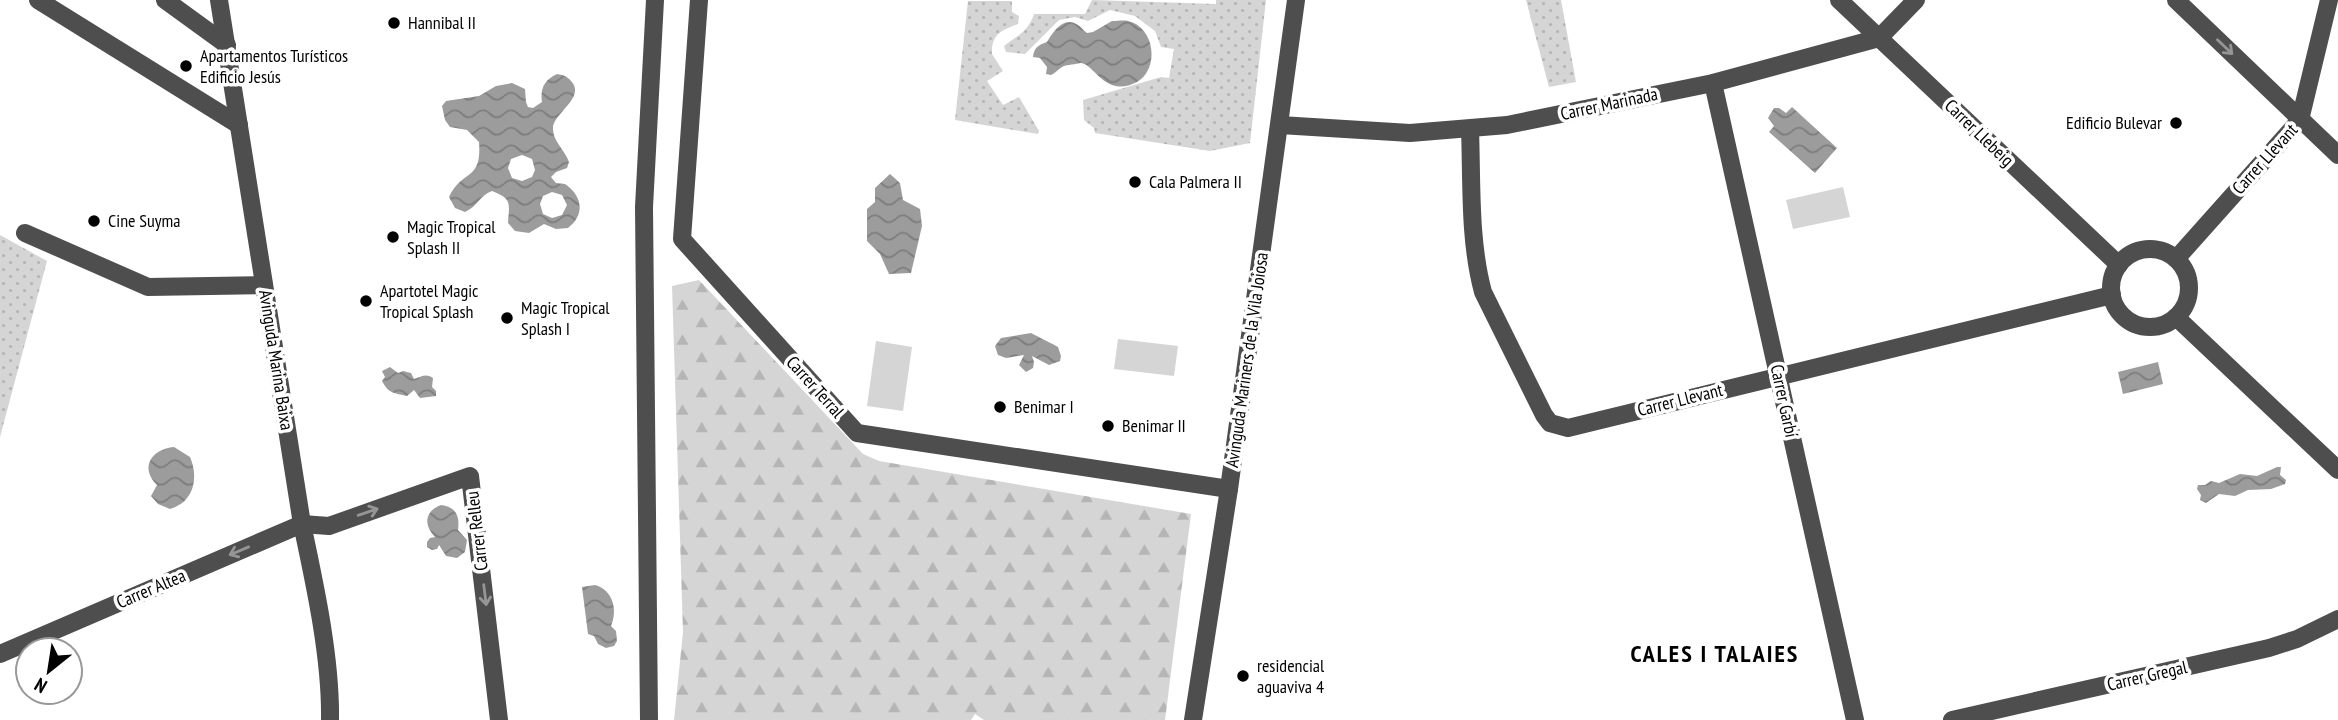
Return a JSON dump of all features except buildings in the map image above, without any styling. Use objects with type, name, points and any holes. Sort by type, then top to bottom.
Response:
[{"type":"street","points":[[38,0],[239,125]]},
{"type":"street","points":[[165,0],[227,45]]},
{"type":"street","name":"Avinguda Marina Baixa","points":[[219,0],[302,524],[312,570],[330,692],[330,720]]},
{"type":"street","points":[[649,720],[644,207],[655,0]]},
{"type":"street","name":"Carrer Terral","points":[[699,0],[682,239],[857,433],[1229,489]]},
{"type":"street","name":"Avinguda Mariners de la Vila Joiosa","points":[[1193,720],[1229,489],[1296,0]]},
{"type":"street","name":"Carrer Llebeig","points":[[1839,0],[2119,265]]},
{"type":"street","points":[[1880,38],[1916,0]]},
{"type":"street","points":[[2176,0],[2338,155]]},
{"type":"street","name":"Carrer Llevant","points":[[2176,259],[2300,120],[2328,8]]},
{"type":"street","name":"Carrer Marinada","points":[[1280,125],[1410,133],[1507,125],[1713,83],[1880,38]]},
{"type":"street","name":"Carrer Garbí","points":[[1713,83],[1854,720]]},
{"type":"street","name":"Carrer Llevant","points":[[1470,129],[1477,272],[1483,292],[1538,405],[1550,423],[1568,428],[2112,295]]},
{"type":"street","points":[[25,233],[148,287],[264,285]]},
{"type":"street","points":[[2146,249],[2157,250],[2176,259],[2189,281],[2189,294],[2176,317],[2166,323],[2144,326],[2123,316],[2112,295],[2114,274],[2126,257],[2146,249]]},
{"type":"street","points":[[2176,317],[2338,470]]},
{"type":"street","name":"Carrer Relleu","points":[[302,524],[329,526],[470,477],[499,720]]},
{"type":"street","name":"Carrer Altea","points":[[0,654],[302,524]]},
{"type":"street","name":"Carrer Gregal","points":[[1952,720],[2269,648],[2297,639],[2338,619]]},
{"type":"green space","points":[[1092,0],[1216,4],[1216,0],[1266,0],[1250,143],[1210,151],[1095,133],[1094,128],[1084,120],[1083,100],[1161,77],[1169,78],[1174,49],[1161,47],[1155,31],[1135,16],[1110,10],[1088,21],[1075,17],[1059,20],[1025,54],[1006,52],[1004,46],[1026,29],[1034,14],[1085,14]]},
{"type":"green space","points":[[1526,0],[1561,0],[1576,82],[1549,87]]},
{"type":"green space","points":[[968,1],[1012,1],[1012,12],[1019,16],[1018,24],[1002,31],[993,42],[992,54],[1003,71],[987,81],[1003,105],[1019,97],[1039,131],[1038,134],[955,120]]},
{"type":"green space","points":[[1843,187],[1850,217],[1793,229],[1786,200]]},
{"type":"green space","points":[[0,235],[47,261],[0,437]]},
{"type":"green space","points":[[699,280],[863,454],[879,461],[1191,514],[1165,720],[984,720],[975,714],[971,720],[674,720],[683,632],[672,286]]},
{"type":"green space","points":[[1118,339],[1178,346],[1174,376],[1114,369]]},
{"type":"green space","points":[[876,341],[912,347],[903,411],[867,406]]},
{"type":"water","points":[[1112,21],[1126,21],[1137,25],[1149,40],[1149,68],[1137,82],[1116,86],[1080,63],[1064,66],[1051,75],[1046,74],[1047,67],[1040,58],[1033,57],[1037,47],[1047,42],[1064,23],[1073,22],[1087,33]]},
{"type":"water","points":[[557,74],[569,79],[575,87],[575,93],[553,127],[555,137],[569,162],[567,168],[551,177],[556,183],[565,184],[571,189],[578,200],[579,212],[573,223],[568,228],[556,229],[544,224],[529,233],[515,231],[508,223],[507,200],[492,191],[465,212],[455,208],[449,197],[454,188],[475,169],[479,142],[467,130],[450,127],[445,120],[442,106],[446,101],[479,96],[496,86],[512,83],[525,89],[528,107],[533,108],[542,102],[544,85]],"holes":[[[522,155],[532,159],[535,170],[532,177],[522,181],[512,178],[508,168],[511,159]],[[552,192],[562,195],[567,205],[562,215],[552,218],[543,214],[540,204],[543,196]]]},
{"type":"water","points":[[1792,107],[1837,148],[1815,173],[1769,132],[1774,126],[1768,118],[1774,108],[1786,113]]},
{"type":"water","points":[[890,174],[900,183],[903,200],[920,209],[922,226],[911,273],[889,274],[880,254],[867,241],[867,209],[875,202],[875,188]]},
{"type":"water","points":[[1031,333],[1058,347],[1060,361],[1049,365],[1032,356],[1033,368],[1026,372],[1019,365],[1024,355],[1006,358],[998,355],[995,346],[1001,338]]},
{"type":"water","points":[[2158,362],[2163,384],[2123,394],[2118,372]]},
{"type":"water","points":[[390,367],[398,373],[411,373],[414,379],[426,376],[433,378],[432,387],[436,396],[420,398],[414,390],[407,396],[390,391],[382,381],[385,377],[382,371]]},
{"type":"water","points":[[174,447],[190,457],[194,481],[185,501],[170,509],[158,504],[151,496],[157,485],[149,472],[149,466],[154,455]]},
{"type":"water","points":[[2281,467],[2280,475],[2286,480],[2285,484],[2271,489],[2248,490],[2235,496],[2219,494],[2206,503],[2200,500],[2198,485],[2211,481],[2219,483],[2240,474],[2257,476]]},
{"type":"water","points":[[441,505],[456,513],[458,530],[467,540],[465,552],[457,558],[446,556],[439,545],[432,550],[427,547],[430,538],[435,537],[427,523],[429,515]]},
{"type":"water","points":[[595,585],[606,591],[614,607],[611,626],[616,631],[617,641],[614,646],[606,648],[598,644],[594,636],[588,634],[582,587]]},
{"type":"place","name":"Hannibal II","points":[[394,23]]},
{"type":"place","name":"Apartamentos Turísticos Edificio Jesús","points":[[186,66]]},
{"type":"place","name":"Edificio Bulevar","points":[[2176,123]]},
{"type":"place","name":"Cala Palmera II","points":[[1135,182]]},
{"type":"place","name":"Cine Suyma","points":[[94,221]]},
{"type":"place","name":"Magic Tropical Splash II","points":[[393,237]]},
{"type":"place","name":"Apartotel Magic Tropical Splash","points":[[366,301]]},
{"type":"place","name":"Magic Tropical Splash I","points":[[507,318]]},
{"type":"place","name":"Benimar I","points":[[1000,407]]},
{"type":"place","name":"Benimar II","points":[[1108,426]]},
{"type":"place","name":"residencial aguaviva 4","points":[[1243,676]]},
{"type":"district","name":"CALES I TALAIES","points":[[1715,654]]}]
